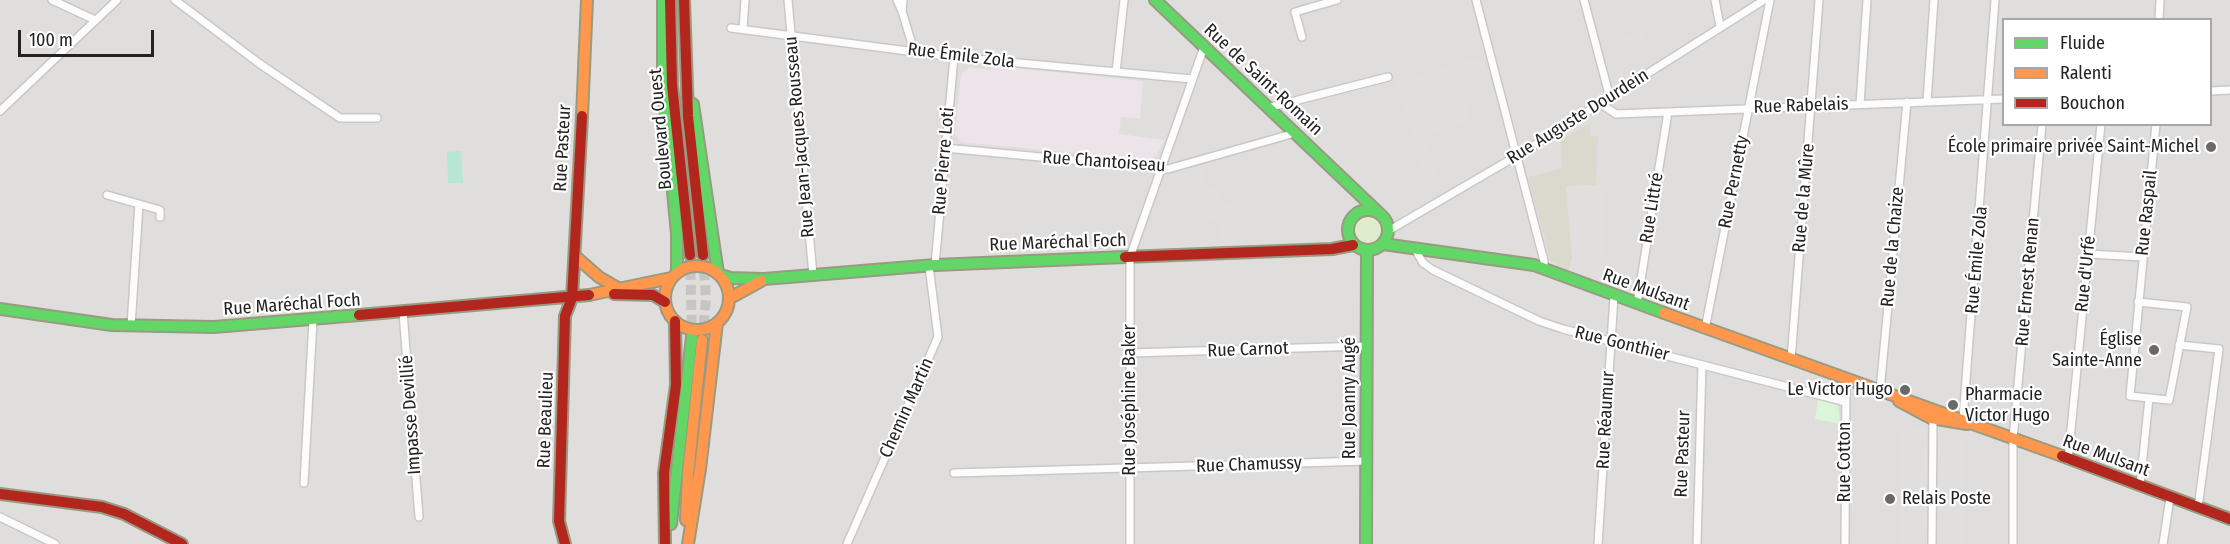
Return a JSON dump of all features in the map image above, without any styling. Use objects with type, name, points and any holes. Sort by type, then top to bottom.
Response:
[{"type":"main road","name":"Rue Pasteur","points":[[572,298],[586,0]]},
{"type":"main road","points":[[663,0],[663,85],[677,234],[674,275],[665,292],[665,302],[675,321],[676,385],[664,473],[667,544]]},
{"type":"main road","name":"Boulevard Ouest","points":[[670,0],[672,85],[690,255]]},
{"type":"main road","name":"Boulevard Ouest","points":[[684,0],[688,116],[703,255]]},
{"type":"main road","name":"Rue de Saint-Romain","points":[[1155,0],[1380,214]]},
{"type":"main road","points":[[675,321],[694,330],[708,328],[717,323],[728,309],[730,298],[719,274],[686,58]]},
{"type":"main road","name":"Rue de Saint-Romain","points":[[1349,185],[1359,199],[1358,213]]},
{"type":"main road","points":[[1367,210],[1380,214],[1387,222],[1388,231],[1383,244],[1367,251],[1353,245],[1348,236],[1348,226],[1358,213],[1367,210]]},
{"type":"main road","name":"Rue Mulsant","points":[[1383,244],[1491,258],[1544,269],[1880,391],[1934,416],[1967,422],[2230,519]]},
{"type":"main road","name":"Rue Maréchal Foch","points":[[719,274],[730,279],[764,279],[932,266],[1332,249],[1353,245]]},
{"type":"main road","name":"Rue Joanny Augé","points":[[1366,544],[1367,251]]},
{"type":"main road","points":[[575,256],[591,271],[618,288]]},
{"type":"main road","points":[[674,275],[699,265],[719,274]]},
{"type":"main road","name":"Rue Maréchal Foch","points":[[0,309],[130,326],[198,328],[572,298],[587,293],[654,284],[674,275]]},
{"type":"main road","name":"Rue Maréchal Foch","points":[[730,298],[764,279]]},
{"type":"main road","name":"Rue Maréchal Foch","points":[[587,293],[653,295],[665,302]]},
{"type":"main road","name":"Rue Beaulieu","points":[[565,544],[559,522],[565,316],[572,298]]},
{"type":"main road","points":[[687,544],[700,469],[717,323]]},
{"type":"main road","points":[[667,544],[697,338],[688,473],[687,544]]},
{"type":"main road","points":[[0,494],[102,507],[124,514],[182,544]]},
{"type":"street","points":[[52,0],[95,20]]},
{"type":"street","points":[[0,111],[117,0]]},
{"type":"street","points":[[175,0],[260,64],[340,118],[377,118]]},
{"type":"street","points":[[743,29],[745,0]]},
{"type":"street","name":"Rue Jean-Jacques Rousseau","points":[[788,0],[813,274]]},
{"type":"street","points":[[897,0],[914,51]]},
{"type":"street","points":[[902,11],[903,0]]},
{"type":"street","points":[[1116,72],[1124,0]]},
{"type":"street","points":[[1302,37],[1295,12],[1337,0]]},
{"type":"street","points":[[1476,0],[1544,261],[1544,269]]},
{"type":"street","points":[[1584,0],[1610,98]]},
{"type":"street","points":[[1715,0],[1720,26]]},
{"type":"street","name":"Rue Auguste Dourdein","points":[[1388,231],[1601,104],[1764,0]]},
{"type":"street","name":"Rue Pernetty","points":[[1705,329],[1770,0]]},
{"type":"street","name":"Rue de la Mûre","points":[[1791,360],[1819,0]]},
{"type":"street","points":[[1860,104],[1868,0]]},
{"type":"street","points":[[1927,102],[1934,0]]},
{"type":"street","name":"Rue Émile Zola","points":[[1967,422],[1995,0]]},
{"type":"street","points":[[2160,0],[2160,18]]},
{"type":"street","name":"Rue Émile Zola","points":[[731,28],[954,57],[1192,79]]},
{"type":"street","name":"Rue Joséphine Baker","points":[[1130,544],[1130,257],[1204,47]]},
{"type":"street","name":"Rue Pierre Loti","points":[[932,266],[954,57]]},
{"type":"street","points":[[1267,108],[1388,77]]},
{"type":"street","points":[[2212,91],[2230,90]]},
{"type":"street","name":"Rue Rabelais","points":[[1601,104],[1616,114],[2002,99]]},
{"type":"street","name":"Rue de la Chaize","points":[[1880,391],[1907,102]]},
{"type":"street","name":"Rue Littré","points":[[1637,304],[1668,112]]},
{"type":"street","name":"Rue Ernest Renan","points":[[2013,544],[2013,439],[2042,126]]},
{"type":"street","name":"Rue d'Urfé","points":[[2068,460],[2101,126]]},
{"type":"street","name":"Rue Raspail","points":[[2149,398],[2130,396],[2156,126]]},
{"type":"street","name":"Rue Chantoiseau","points":[[945,148],[1160,169],[1295,133]]},
{"type":"street","points":[[107,195],[160,210],[160,217]]},
{"type":"street","points":[[130,326],[140,204]]},
{"type":"street","name":"Rue Gonthier","points":[[1415,249],[1424,263],[1433,270],[1529,316],[1563,329],[1846,402]]},
{"type":"street","points":[[2088,254],[2143,257]]},
{"type":"street","name":"Chemin Martin","points":[[847,544],[938,337],[932,266]]},
{"type":"street","name":"Rue Réaumur","points":[[1598,544],[1614,296]]},
{"type":"street","points":[[2138,302],[2187,307],[2169,400],[2149,398],[2140,486]]},
{"type":"street","name":"Impasse Devillié","points":[[403,312],[419,517]]},
{"type":"street","points":[[304,483],[313,320]]},
{"type":"street","points":[[2180,345],[2219,349],[2198,508]]},
{"type":"street","name":"Rue Carnot","points":[[1130,353],[1366,346]]},
{"type":"street","name":"Rue Pasteur","points":[[1697,544],[1702,365]]},
{"type":"street","name":"Rue Cotton","points":[[1845,544],[1846,379]]},
{"type":"street","points":[[1932,544],[1934,416]]},
{"type":"street","name":"Rue Chamussy","points":[[954,473],[1367,461]]},
{"type":"street","points":[[2163,544],[2170,498]]},
{"type":"street","points":[[0,517],[55,544]]},
{"type":"shaded area","points":[[0,0],[2230,0],[2230,544],[0,544]]},
{"type":"shaded area","points":[[1643,31],[1650,56],[1643,58],[1640,46],[1625,50],[1621,37]]},
{"type":"shaded area","points":[[1483,57],[1488,72],[1478,75],[1483,93],[1464,99],[1471,121],[1413,138],[1396,82]]},
{"type":"shaded area","points":[[992,66],[1143,81],[1140,119],[1121,117],[1119,134],[1164,140],[1157,155],[1148,160],[961,142],[955,134],[961,74],[969,67],[991,70]]},
{"type":"shaded area","points":[[1590,124],[1590,136],[1598,136],[1596,185],[1566,186],[1572,258],[1568,271],[1551,261],[1528,177],[1562,168],[1560,140]]},
{"type":"shaded area","points":[[1560,140],[1562,168],[1528,177],[1523,161]]},
{"type":"shaded area","points":[[1428,144],[1437,175],[1445,187],[1433,193],[1424,181],[1415,147]]},
{"type":"shaded area","points":[[1202,166],[1204,188],[1221,187],[1223,203],[1239,202],[1241,246],[1220,246],[1219,220],[1208,221],[1207,202],[1185,202],[1184,172]]},
{"type":"shaded area","points":[[1607,185],[1600,281],[1568,271],[1572,258],[1566,186]]},
{"type":"shaded area","points":[[1902,426],[1921,427],[1937,441],[1963,442],[1964,544],[1901,544]]},
{"type":"green space","points":[[461,151],[463,183],[448,183],[447,152]]},
{"type":"green space","points":[[1369,217],[1379,221],[1383,231],[1379,241],[1369,245],[1359,241],[1355,231],[1359,221]]},
{"type":"green space","points":[[1818,400],[1838,405],[1840,424],[1815,419]]},
{"type":"tunnel","points":[[690,255],[692,336]]},
{"type":"tunnel","points":[[702,340],[706,299],[703,255]]},
{"type":"traffic: fast","points":[[663,0],[663,85],[677,234],[677,272]]},
{"type":"traffic: fast","points":[[1155,0],[1380,214]]},
{"type":"traffic: fast","points":[[693,104],[718,273]]},
{"type":"traffic: fast","points":[[1368,210],[1376,211],[1382,216],[1387,222],[1388,230],[1387,238],[1382,244],[1376,249],[1368,250],[1360,249],[1354,244],[1349,238],[1348,230],[1349,222],[1354,216],[1360,211],[1368,210]]},
{"type":"traffic: fast","points":[[1383,244],[1534,265],[1664,313]]},
{"type":"traffic: fast","points":[[1366,544],[1367,251]]},
{"type":"traffic: fast","points":[[721,275],[730,278],[764,279],[935,265],[1125,257]]},
{"type":"traffic: fast","points":[[0,309],[112,325],[214,327],[359,315]]},
{"type":"traffic: fast","points":[[671,524],[692,336]]},
{"type":"traffic: slow","points":[[582,116],[587,0]]},
{"type":"traffic: slow","points":[[575,256],[599,277],[618,288]]},
{"type":"traffic: slow","points":[[691,266],[703,266],[720,275],[727,286],[729,298],[727,310],[720,321],[703,330],[691,330],[679,325],[670,316],[665,304],[665,292],[670,280],[679,271],[691,266]]},
{"type":"traffic: slow","points":[[589,295],[671,278]]},
{"type":"traffic: slow","points":[[730,298],[761,281]]},
{"type":"traffic: slow","points":[[1664,313],[2062,456]]},
{"type":"traffic: slow","points":[[688,544],[700,469],[717,323]]},
{"type":"traffic: slow","points":[[686,520],[688,473],[702,340]]},
{"type":"traffic: slow","points":[[1899,401],[1931,418],[1967,424]]},
{"type":"traffic: jam","points":[[670,0],[672,85],[690,255]]},
{"type":"traffic: jam","points":[[684,0],[688,116],[703,255]]},
{"type":"traffic: jam","points":[[565,544],[559,521],[565,316],[572,298],[582,116]]},
{"type":"traffic: jam","points":[[1125,257],[1332,249],[1353,245]]},
{"type":"traffic: jam","points":[[614,294],[653,295],[665,302]]},
{"type":"traffic: jam","points":[[359,315],[589,295]]},
{"type":"traffic: jam","points":[[665,544],[664,473],[676,385],[675,321]]},
{"type":"traffic: jam","points":[[2062,456],[2230,519]]},
{"type":"traffic: jam","points":[[0,494],[102,507],[124,514],[182,544]]},
{"type":"place","name":"École primaire privée Saint-Michel","points":[[2211,147]]},
{"type":"place","name":"Église Sainte-Anne","points":[[2154,350]]},
{"type":"place","name":"Le Victor Hugo","points":[[1905,390]]},
{"type":"place","name":"Pharmacie Victor Hugo","points":[[1953,405]]},
{"type":"place","name":"Relais Poste","points":[[1890,499]]}]
